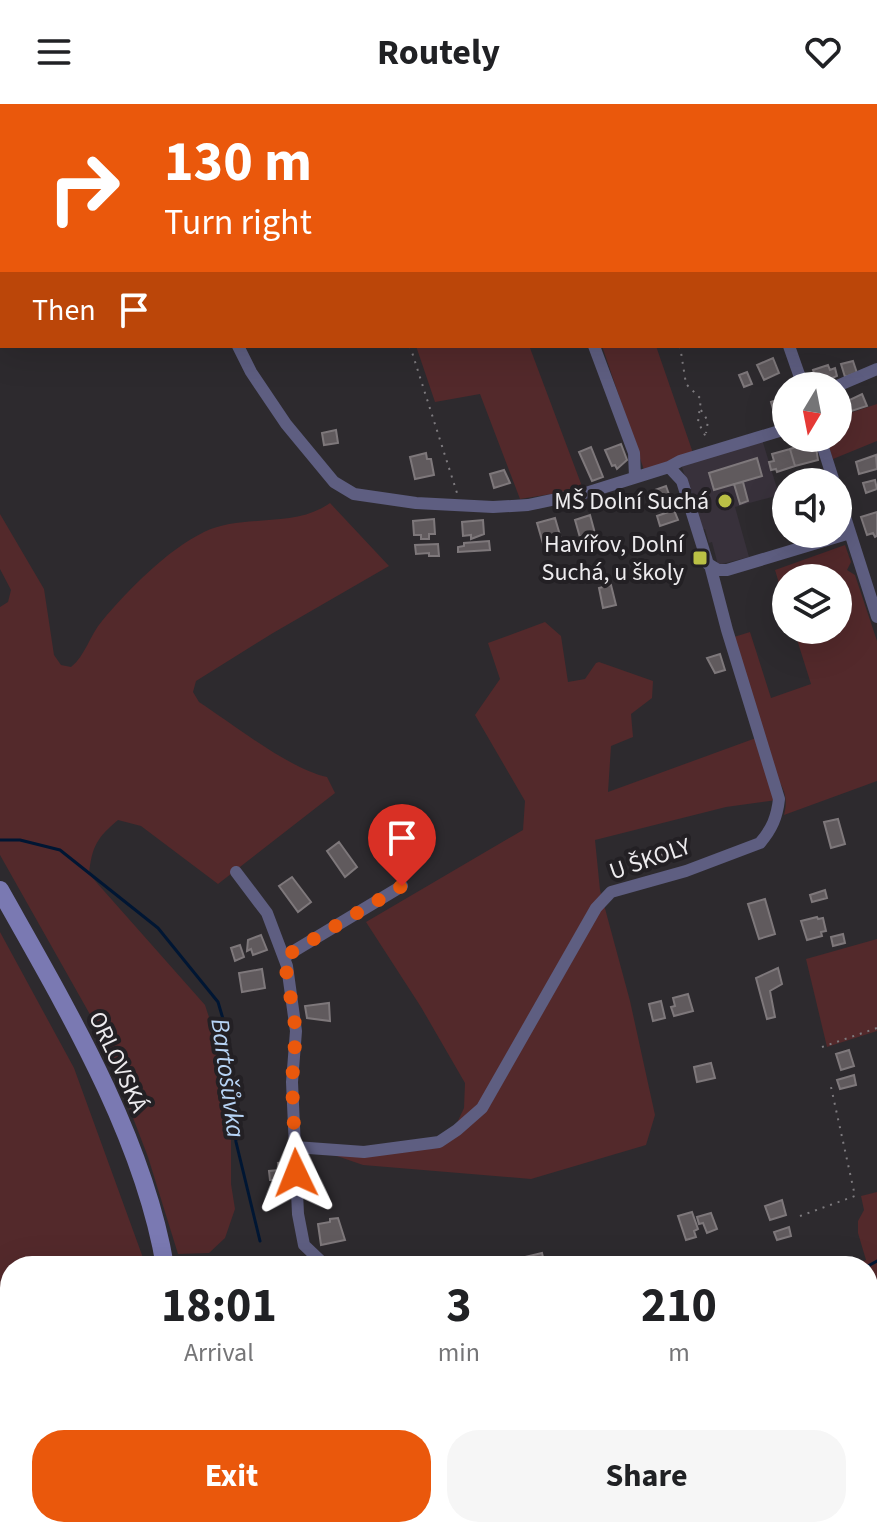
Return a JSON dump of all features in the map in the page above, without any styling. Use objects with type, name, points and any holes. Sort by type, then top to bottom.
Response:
[{"type":"street","points":[[239,348],[251,372],[286,424],[327,474],[343,489],[366,497],[461,506],[528,505],[589,492],[772,433]]},
{"type":"street","points":[[595,348],[634,453],[635,477]]},
{"type":"street","points":[[790,348],[798,372]]},
{"type":"street","points":[[852,380],[877,369]]},
{"type":"street","name":"U ŠKOLY","points":[[295,1147],[364,1152],[439,1142],[482,1108],[596,908],[611,892],[701,865],[760,843],[768,834],[776,819],[779,799],[710,565],[682,481],[669,467]]},
{"type":"street","points":[[852,539],[877,617]]},
{"type":"street","points":[[710,565],[718,570],[727,570],[800,548]]},
{"type":"street","points":[[236,872],[267,913],[284,957],[296,1031],[292,1082],[298,1214],[304,1245],[316,1256]]},
{"type":"street","points":[[284,957],[402,886]]},
{"type":"street","name":"ORLOVSKÁ","points":[[0,890],[81,1033],[131,1148],[154,1214],[163,1256]]},
{"type":"path","points":[[411,348],[461,506]]},
{"type":"path","points":[[680,348],[686,384],[701,399],[699,426],[706,434],[712,451]]},
{"type":"path","points":[[699,410],[708,421],[706,434]]},
{"type":"path","points":[[822,1047],[877,1028]]},
{"type":"path","points":[[800,1216],[855,1196],[831,1087]]},
{"type":"shaded area","points":[[417,348],[530,348],[583,489],[520,499],[480,394],[435,402]]},
{"type":"shaded area","points":[[603,348],[657,348],[693,453],[644,470]]},
{"type":"shaded area","points":[[877,404],[877,441],[852,451],[852,412]]},
{"type":"shaded area","name":"MŠ Dolní Suchá","points":[[761,436],[772,472],[772,497],[735,507],[749,557],[718,565],[712,542],[709,543],[705,529],[702,529],[680,461]]},
{"type":"shaded area","points":[[831,452],[850,452],[833,459]]},
{"type":"shaded area","points":[[330,503],[389,566],[196,681],[193,692],[199,702],[262,745],[296,765],[327,777],[335,793],[218,884],[141,826],[118,820],[100,838],[92,856],[89,874],[205,1005],[231,1084],[231,1184],[235,1209],[225,1238],[209,1253],[178,1254],[148,1157],[101,1034],[0,855],[0,607],[8,602],[11,590],[0,569],[0,514],[44,589],[54,655],[61,665],[71,667],[98,627],[124,597],[162,560],[190,540],[219,526],[301,516]]},
{"type":"shaded area","points":[[837,548],[846,548],[851,562],[850,564],[792,564]]},
{"type":"shaded area","points":[[852,573],[877,641],[877,781],[784,815],[785,794],[775,775],[734,637],[750,632],[771,698],[811,684],[798,644],[852,644]]},
{"type":"shaded area","points":[[545,622],[561,636],[568,682],[585,679],[599,662],[653,681],[652,698],[631,714],[633,737],[611,746],[608,792],[756,738],[777,800],[726,807],[595,840],[600,890],[630,1001],[655,1115],[646,1145],[531,1179],[363,1165],[337,1156],[438,1146],[456,1125],[464,1108],[465,1083],[366,922],[523,830],[525,801],[475,715],[500,679],[488,643]]},
{"type":"shaded area","points":[[0,932],[74,1068],[142,1256],[0,1256]]},
{"type":"shaded area","points":[[877,939],[877,1031],[827,1047],[806,959]]},
{"type":"shaded area","points":[[877,1192],[877,1256],[865,1256],[858,1233],[858,1221],[864,1210],[861,1196]]},
{"type":"building","points":[[773,358],[779,372],[772,372],[772,376],[764,380],[757,365]]},
{"type":"building","points":[[853,361],[857,373],[843,372],[841,364]]},
{"type":"building","points":[[828,365],[830,370],[835,368],[836,372],[814,372]]},
{"type":"building","points":[[747,372],[752,384],[744,387],[739,375]]},
{"type":"building","points":[[862,394],[867,406],[852,411],[852,399]]},
{"type":"building","points":[[336,430],[338,443],[324,445],[322,433]]},
{"type":"building","points":[[621,444],[627,460],[617,469],[615,465],[612,466],[605,450]]},
{"type":"building","points":[[591,447],[603,477],[592,481],[579,452]]},
{"type":"building","points":[[791,452],[817,452],[818,460],[795,466]]},
{"type":"building","points":[[791,452],[795,466],[771,470],[769,462],[774,461],[772,454]]},
{"type":"building","points":[[426,453],[427,459],[431,459],[434,475],[415,479],[410,457]]},
{"type":"building","points":[[876,455],[877,469],[859,474],[856,462]]},
{"type":"building","points":[[757,458],[762,476],[714,490],[709,473]]},
{"type":"building","points":[[504,470],[510,483],[494,488],[490,474]]},
{"type":"building","points":[[875,480],[877,489],[866,493],[863,483]]},
{"type":"building","points":[[743,482],[748,501],[740,504],[734,484]]},
{"type":"building","points":[[666,486],[671,500],[665,502],[666,506],[654,506],[649,492]]},
{"type":"building","points":[[674,510],[678,520],[660,526],[657,516]]},
{"type":"building","points":[[877,512],[877,536],[873,533],[867,535],[861,517]]},
{"type":"building","points":[[590,515],[596,537],[581,541],[575,520]]},
{"type":"building","points":[[555,518],[562,542],[544,547],[537,523]]},
{"type":"building","points":[[434,519],[435,534],[429,534],[429,539],[414,535],[413,521]]},
{"type":"building","points":[[483,520],[484,534],[471,539],[471,535],[463,536],[462,522]]},
{"type":"building","points":[[489,541],[490,550],[458,552],[458,547],[464,546],[464,543]]},
{"type":"building","points":[[438,544],[439,556],[416,554],[415,545]]},
{"type":"building","points":[[611,585],[616,605],[603,608],[599,588]]},
{"type":"building","points":[[720,654],[725,670],[715,673],[707,658]]},
{"type":"building","points":[[838,819],[845,844],[831,848],[824,822]]},
{"type":"building","points":[[339,842],[357,867],[345,877],[327,851]]},
{"type":"building","points":[[665,854],[667,864],[655,866],[653,857]]},
{"type":"building","points":[[292,877],[311,902],[298,912],[279,886]]},
{"type":"building","points":[[825,890],[827,898],[812,902],[810,895]]},
{"type":"building","points":[[765,899],[775,934],[759,939],[748,904]]},
{"type":"building","points":[[823,918],[826,931],[821,932],[822,936],[807,940],[801,921]]},
{"type":"building","points":[[843,934],[845,943],[833,946],[831,937]]},
{"type":"building","points":[[261,935],[267,950],[253,955],[251,949],[247,951],[248,940]]},
{"type":"building","points":[[240,945],[244,957],[235,961],[231,948]]},
{"type":"building","points":[[778,968],[782,984],[770,991],[775,1017],[767,1019],[756,978]]},
{"type":"building","points":[[262,969],[265,988],[242,992],[239,973]]},
{"type":"building","points":[[688,994],[693,1011],[674,1016],[671,1007],[675,1006],[673,998]]},
{"type":"building","points":[[661,1001],[665,1018],[653,1021],[649,1004]]},
{"type":"building","points":[[329,1003],[330,1021],[307,1018],[305,1006]]},
{"type":"building","points":[[849,1050],[854,1066],[841,1070],[836,1054]]},
{"type":"building","points":[[711,1063],[715,1078],[697,1082],[694,1067]]},
{"type":"building","points":[[854,1075],[856,1085],[840,1089],[837,1080]]},
{"type":"building","points":[[287,1162],[288,1175],[293,1176],[293,1184],[289,1184],[290,1190],[276,1191],[275,1180],[270,1180],[269,1171],[279,1170],[278,1163]]},
{"type":"building","points":[[782,1200],[786,1215],[770,1220],[765,1206]]},
{"type":"building","points":[[692,1212],[698,1229],[694,1231],[696,1237],[686,1240],[678,1216]]},
{"type":"building","points":[[711,1213],[717,1229],[707,1233],[697,1217]]},
{"type":"building","points":[[338,1218],[345,1240],[321,1245],[318,1224]]},
{"type":"building","points":[[789,1227],[791,1236],[777,1240],[774,1232]]},
{"type":"waterway","name":"Bartošůvka","points":[[0,840],[20,840],[60,850],[158,928],[218,1002],[226,1029],[236,1142],[260,1241]]},
{"type":"place","name":"MŠ Dolní Suchá","points":[[725,501]]},
{"type":"place","name":"Havířov, Dolní Suchá, u školy","points":[[700,558]]},
{"type":"route","points":[[296,1173],[292,1082],[296,1031],[284,957],[402,886]]}]
